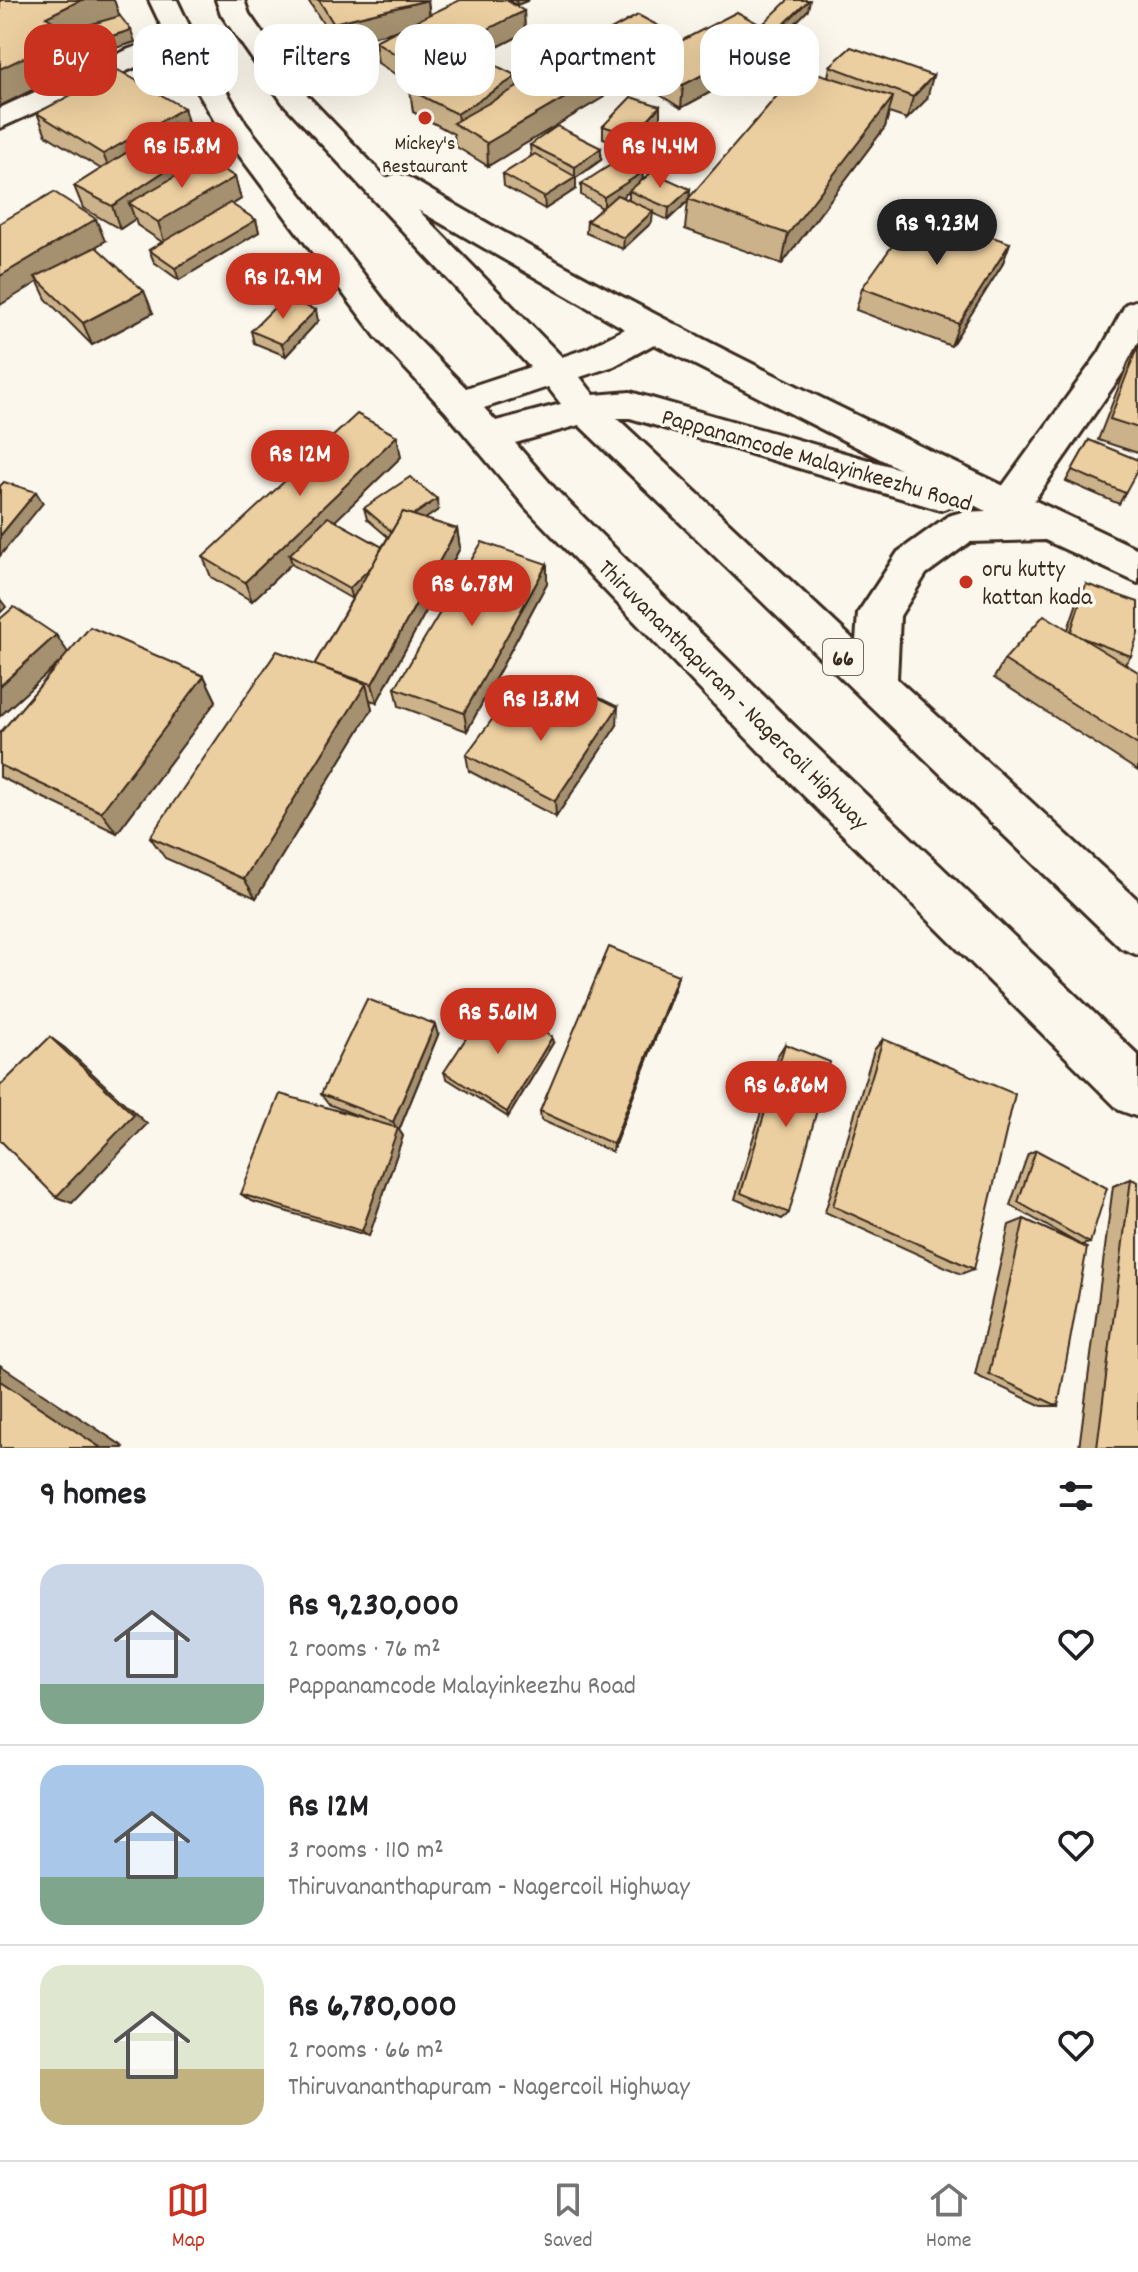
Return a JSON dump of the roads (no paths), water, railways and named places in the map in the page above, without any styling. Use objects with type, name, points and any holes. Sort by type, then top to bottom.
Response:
[{"type":"main road","name":"Thiruvananthapuram - Nagercoil Highway","points":[[163,0],[174,24]]},
{"type":"main road","name":"66","points":[[230,0],[235,14],[293,97],[557,373],[586,410],[1138,932]]},
{"type":"main road","points":[[0,119],[133,58]]},
{"type":"main road","name":"Thiruvananthapuram - Nagercoil Highway","points":[[216,96],[243,140],[388,329],[459,403],[541,499],[776,738],[1138,1091]]},
{"type":"main road","points":[[338,147],[493,244],[654,329],[1050,525]]},
{"type":"main road","points":[[1010,505],[1113,359],[1138,312]]},
{"type":"main road","points":[[459,403],[601,357],[654,329]]},
{"type":"main road","name":"Pappanamcode Malayinkeezhu Road","points":[[488,437],[604,405],[630,405],[1050,525],[1138,567]]},
{"type":"main road","points":[[875,686],[879,613],[912,563],[962,527],[1050,525]]},
{"type":"place","name":"Mickey's Restaurant","points":[[425,118]]},
{"type":"place","name":"oru kutty kattan kada","points":[[966,582]]}]
